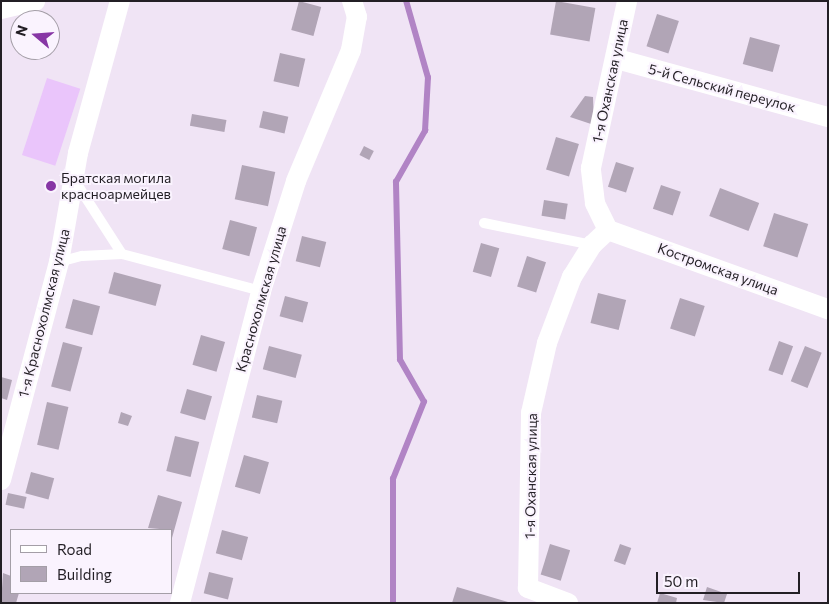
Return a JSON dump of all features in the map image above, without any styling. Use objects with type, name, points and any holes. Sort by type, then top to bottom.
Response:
[{"type":"street","points":[[1,9],[35,1]]},
{"type":"street","name":"1-я Краснохолмская улица","points":[[1,480],[59,262],[74,179],[120,1]]},
{"type":"street","name":"Краснохолмская улица","points":[[180,603],[261,291],[296,181],[351,50],[357,17],[352,1]]},
{"type":"street","name":"1-я Оханская улица","points":[[568,603],[528,588],[531,413],[547,343],[572,277],[592,245],[608,230],[595,203],[591,168],[617,59],[626,1]]},
{"type":"street","name":"5-й Сельский переулок","points":[[617,59],[828,117]]},
{"type":"street","name":"Костромская улица","points":[[608,230],[828,309]]},
{"type":"lane","points":[[74,179],[122,254]]},
{"type":"lane","points":[[484,223],[592,245]]},
{"type":"lane","points":[[59,262],[82,256],[122,254],[261,291]]},
{"type":"shaded area","points":[[47,78],[80,89],[55,166],[22,155]]},
{"type":"building","points":[[299,1],[321,7],[313,36],[291,30]]},
{"type":"building","points":[[556,1],[595,8],[589,41],[550,34]]},
{"type":"building","points":[[657,14],[679,21],[668,53],[646,46]]},
{"type":"building","points":[[750,37],[780,45],[773,72],[743,64]]},
{"type":"building","points":[[280,53],[305,59],[299,87],[273,81]]},
{"type":"building","points":[[585,96],[593,97],[594,125],[570,117]]},
{"type":"building","points":[[263,111],[288,117],[285,133],[259,128]]},
{"type":"building","points":[[192,114],[226,120],[224,132],[190,126]]},
{"type":"building","points":[[556,137],[579,144],[569,177],[546,170]]},
{"type":"building","points":[[364,146],[374,151],[369,160],[359,155]]},
{"type":"building","points":[[616,162],[634,168],[626,193],[608,187]]},
{"type":"building","points":[[242,165],[275,172],[268,206],[235,199]]},
{"type":"building","points":[[661,185],[681,192],[673,215],[653,209]]},
{"type":"building","points":[[720,188],[759,203],[748,231],[709,216]]},
{"type":"building","points":[[544,200],[568,204],[565,220],[541,216]]},
{"type":"building","points":[[774,213],[808,224],[797,257],[763,246]]},
{"type":"building","points":[[230,220],[257,227],[249,256],[222,249]]},
{"type":"building","points":[[302,236],[326,242],[320,267],[296,261]]},
{"type":"building","points":[[481,243],[499,248],[491,277],[473,272]]},
{"type":"building","points":[[527,256],[546,262],[536,293],[517,286]]},
{"type":"building","points":[[114,272],[161,285],[156,306],[108,293]]},
{"type":"building","points":[[598,293],[626,300],[619,330],[591,323]]},
{"type":"building","points":[[285,296],[308,302],[303,322],[280,316]]},
{"type":"building","points":[[680,298],[705,306],[695,336],[670,328]]},
{"type":"building","points":[[73,299],[100,306],[92,335],[65,328]]},
{"type":"building","points":[[201,335],[225,342],[216,372],[192,365]]},
{"type":"building","points":[[779,341],[793,346],[782,375],[768,370]]},
{"type":"building","points":[[63,342],[82,347],[70,392],[51,386]]},
{"type":"building","points":[[269,346],[302,355],[296,378],[263,369]]},
{"type":"building","points":[[805,346],[822,353],[807,388],[791,381]]},
{"type":"building","points":[[1,377],[12,380],[7,400],[1,398]]},
{"type":"building","points":[[187,389],[212,396],[205,420],[180,413]]},
{"type":"building","points":[[257,395],[282,401],[277,423],[252,417]]},
{"type":"building","points":[[47,402],[68,407],[59,450],[37,445]]},
{"type":"building","points":[[121,412],[132,416],[128,426],[118,423]]},
{"type":"building","points":[[175,436],[199,442],[191,477],[166,471]]},
{"type":"building","points":[[244,455],[269,462],[260,494],[235,487]]},
{"type":"building","points":[[31,472],[54,478],[48,499],[25,493]]},
{"type":"building","points":[[8,493],[27,497],[24,509],[6,505]]},
{"type":"building","points":[[158,495],[182,502],[172,538],[172,529],[148,528]]},
{"type":"building","points":[[222,530],[248,537],[242,560],[216,553]]},
{"type":"building","points":[[550,544],[570,550],[561,581],[541,575]]},
{"type":"building","points":[[620,544],[631,548],[625,565],[614,561]]},
{"type":"building","points":[[209,572],[233,578],[228,599],[204,593]]},
{"type":"building","points":[[3,573],[10,576],[10,594],[19,594],[16,603],[1,603]]},
{"type":"building","points":[[457,587],[508,602],[508,603],[452,603]]},
{"type":"building","points":[[707,587],[727,594],[724,603],[703,600]]},
{"type":"building","points":[[660,593],[677,598],[676,603],[657,603]]},
{"type":"waterway","points":[[393,603],[393,479],[424,402],[400,360],[396,182],[425,131],[428,78],[406,1]]},
{"type":"place","name":"Братская могила красноармейцев","points":[[51,186]]}]
